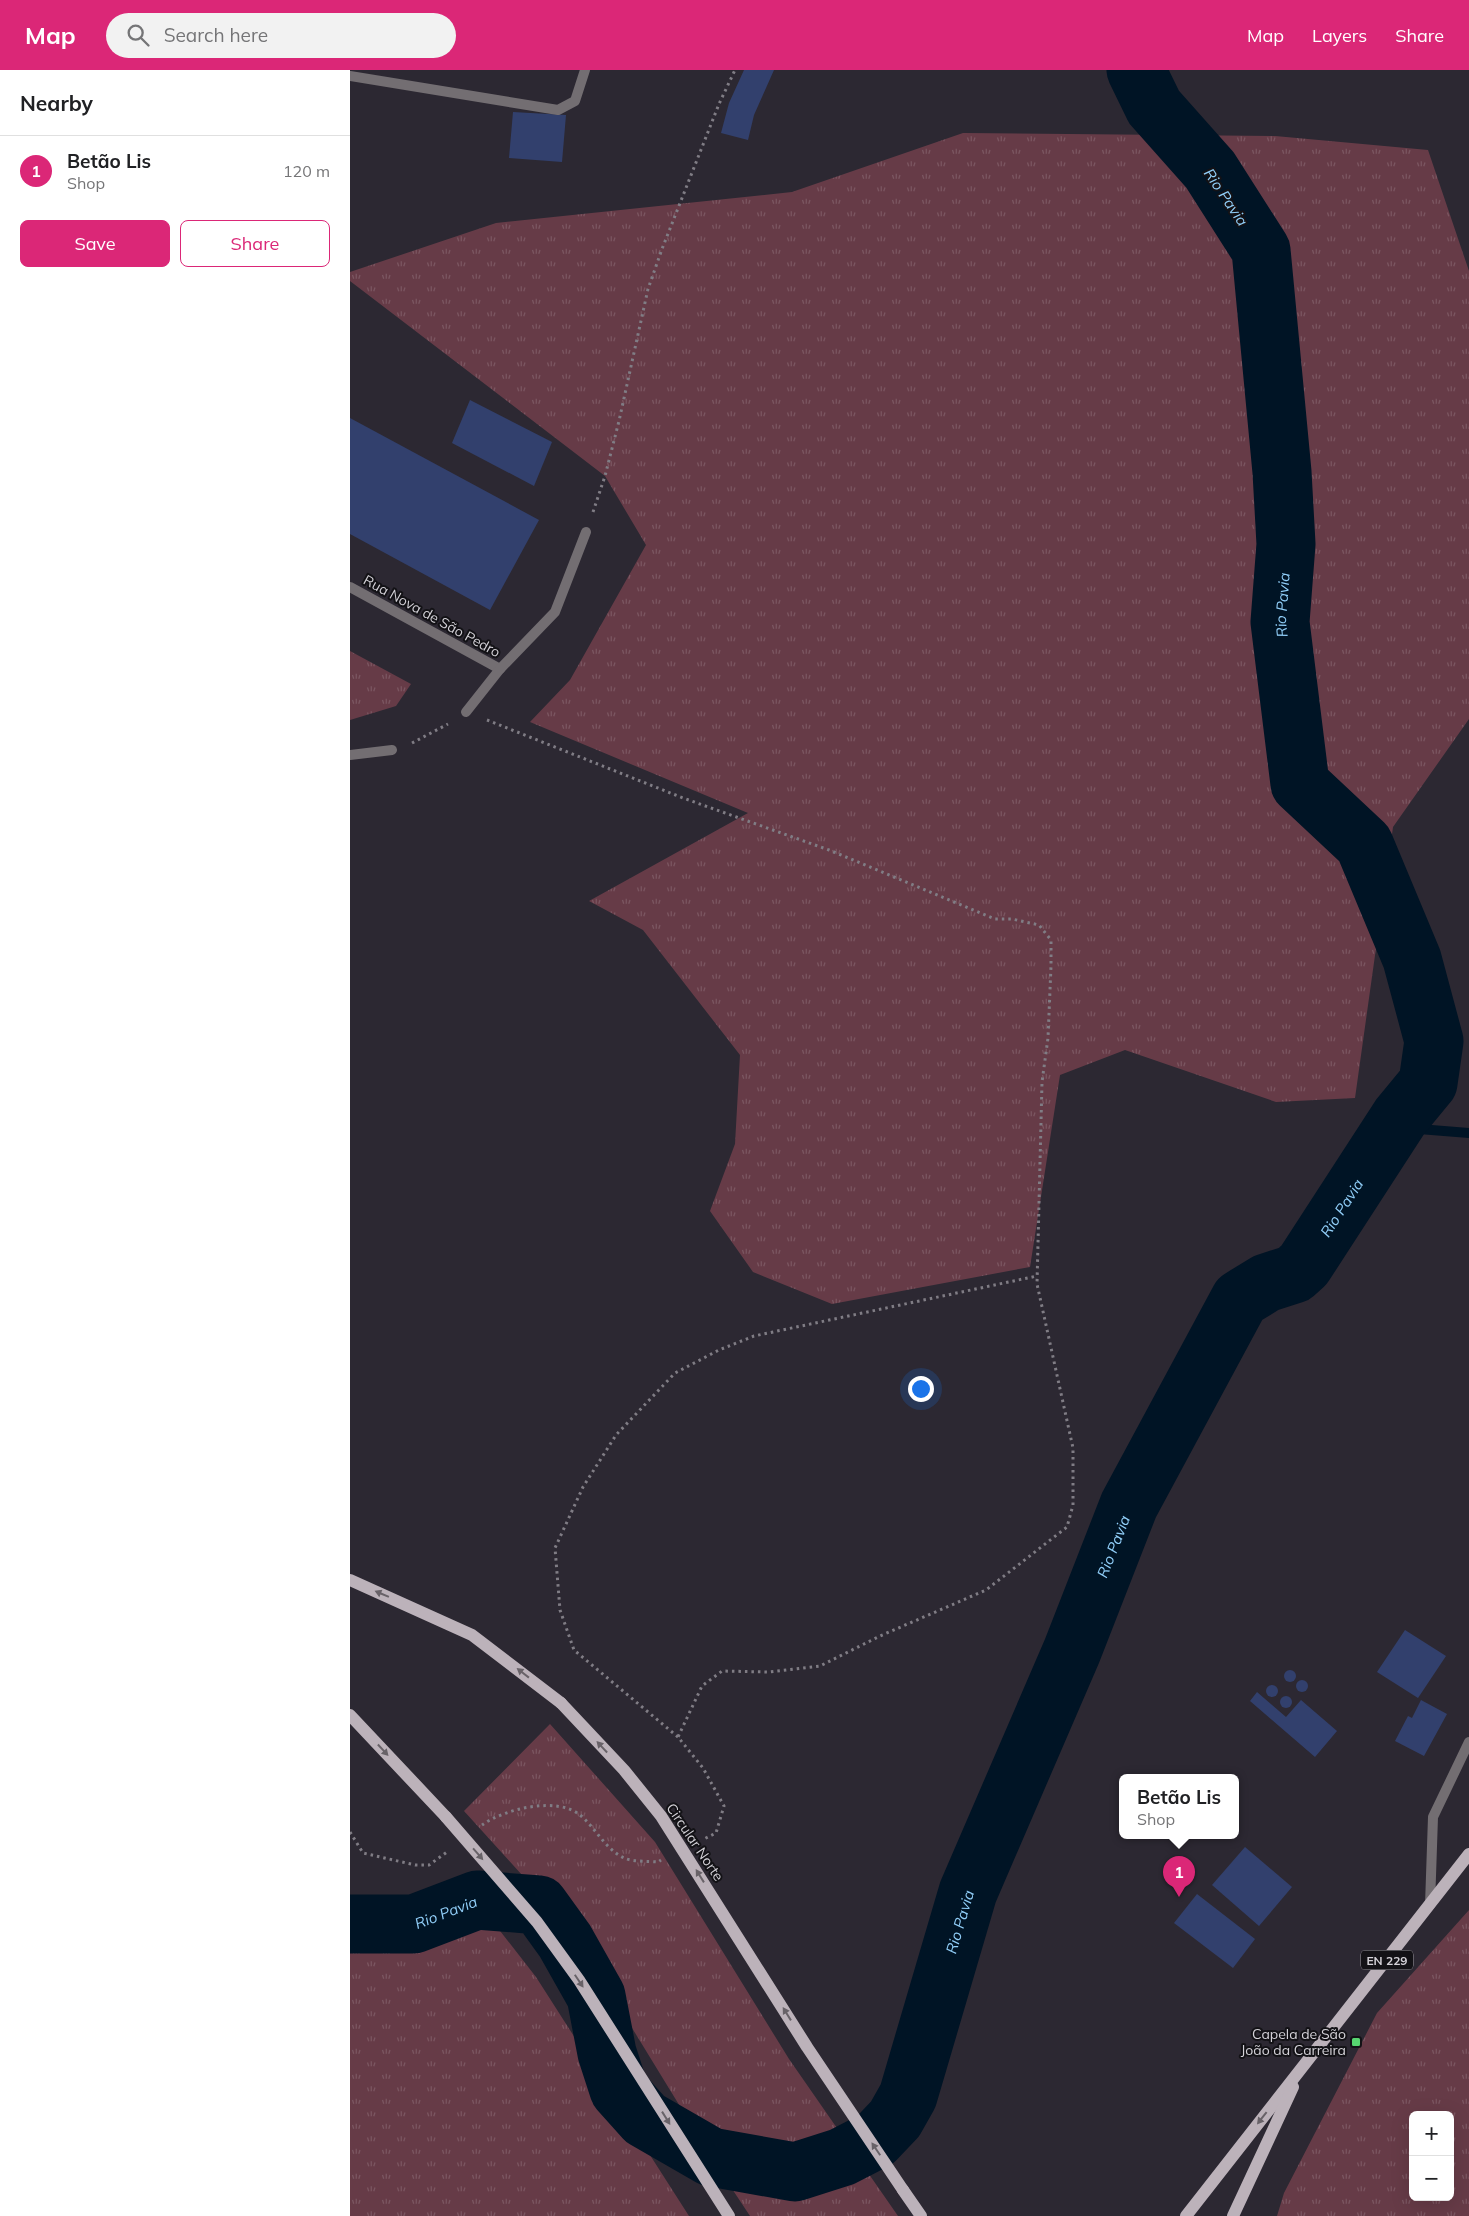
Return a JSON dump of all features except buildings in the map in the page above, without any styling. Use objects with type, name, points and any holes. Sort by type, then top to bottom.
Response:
[{"type":"main road","name":"Circular Norte","points":[[350,1580],[472,1635],[561,1703],[624,1770],[661,1816],[807,2047],[921,2216]]},
{"type":"main road","points":[[350,1714],[446,1817],[537,1922],[578,1980],[729,2216]]},
{"type":"main road","name":"EN 229","points":[[1186,2216],[1469,1854]]},
{"type":"main road","name":"EN 229","points":[[1233,2216],[1303,2066]]},
{"type":"street","points":[[350,76],[558,110],[575,101],[585,70]]},
{"type":"street","points":[[466,712],[500,669],[555,612],[586,532]]},
{"type":"street","name":"Rua Nova de São Pedro","points":[[350,587],[500,669]]},
{"type":"street","points":[[350,755],[392,750]]},
{"type":"street","points":[[1430,1905],[1433,1817],[1469,1742]]},
{"type":"path","points":[[586,532],[610,458],[648,289],[719,104],[735,70]]},
{"type":"path","points":[[392,750],[426,737],[466,712],[682,798],[829,850],[995,919],[1012,919],[1039,924],[1051,940],[1048,1038],[1042,1082],[1037,1284],[1073,1448],[1073,1505],[1067,1527],[986,1590],[880,1636],[820,1666],[768,1672],[722,1671],[702,1686],[678,1737]]},
{"type":"path","points":[[699,1842],[716,1833],[724,1806],[703,1768],[678,1737],[574,1650],[560,1610],[555,1548],[583,1487],[616,1435],[675,1373],[719,1350],[754,1336],[1037,1276]]},
{"type":"path","points":[[478,1828],[505,1813],[557,1804],[579,1814],[595,1833],[624,1859],[658,1862],[666,1858]]},
{"type":"path","points":[[350,1832],[363,1853],[415,1865],[429,1865],[450,1849]]},
{"type":"green space","points":[[963,133],[1275,136],[1428,150],[1469,271],[1469,719],[1393,827],[1355,1098],[1276,1102],[1125,1050],[1060,1075],[1030,1267],[832,1304],[753,1272],[710,1211],[735,1144],[740,1055],[643,930],[589,901],[748,813],[530,722],[570,680],[646,545],[605,476],[350,281],[350,272],[496,223],[792,192]]},
{"type":"green space","points":[[350,651],[411,684],[396,706],[350,720]]},
{"type":"green space","points":[[550,1724],[655,1842],[789,2059],[898,2216],[750,2216],[711,2157],[599,1974],[552,1908],[464,1811]]},
{"type":"green space","points":[[483,1909],[536,1977],[689,2216],[350,2216],[350,1935],[383,1933],[416,1936]]},
{"type":"green space","points":[[1469,1910],[1469,2216],[1277,2216],[1284,2193],[1377,2013]]},
{"type":"waterway","name":"Rio Pavia","points":[[350,1924],[414,1924],[477,1900],[539,1905],[565,1941],[596,1996],[607,2053],[619,2090],[645,2119],[711,2157],[795,2172],[842,2157],[875,2140],[895,2119],[908,2096],[968,1892],[1072,1651],[1129,1505],[1240,1299],[1266,1283],[1294,1274],[1304,1265],[1400,1117],[1428,1083],[1434,1041],[1412,959],[1364,844],[1300,784],[1280,622],[1286,544],[1282,472],[1261,250],[1210,170],[1154,107],[1136,70]]},
{"type":"waterway","name":"Rio Pavia","points":[[1394,1127],[1469,1133]]},
{"type":"place","name":"Betão Lis","points":[[1179,1897]]},
{"type":"place","name":"Capela de São João da Carreira","points":[[1356,2042]]}]
